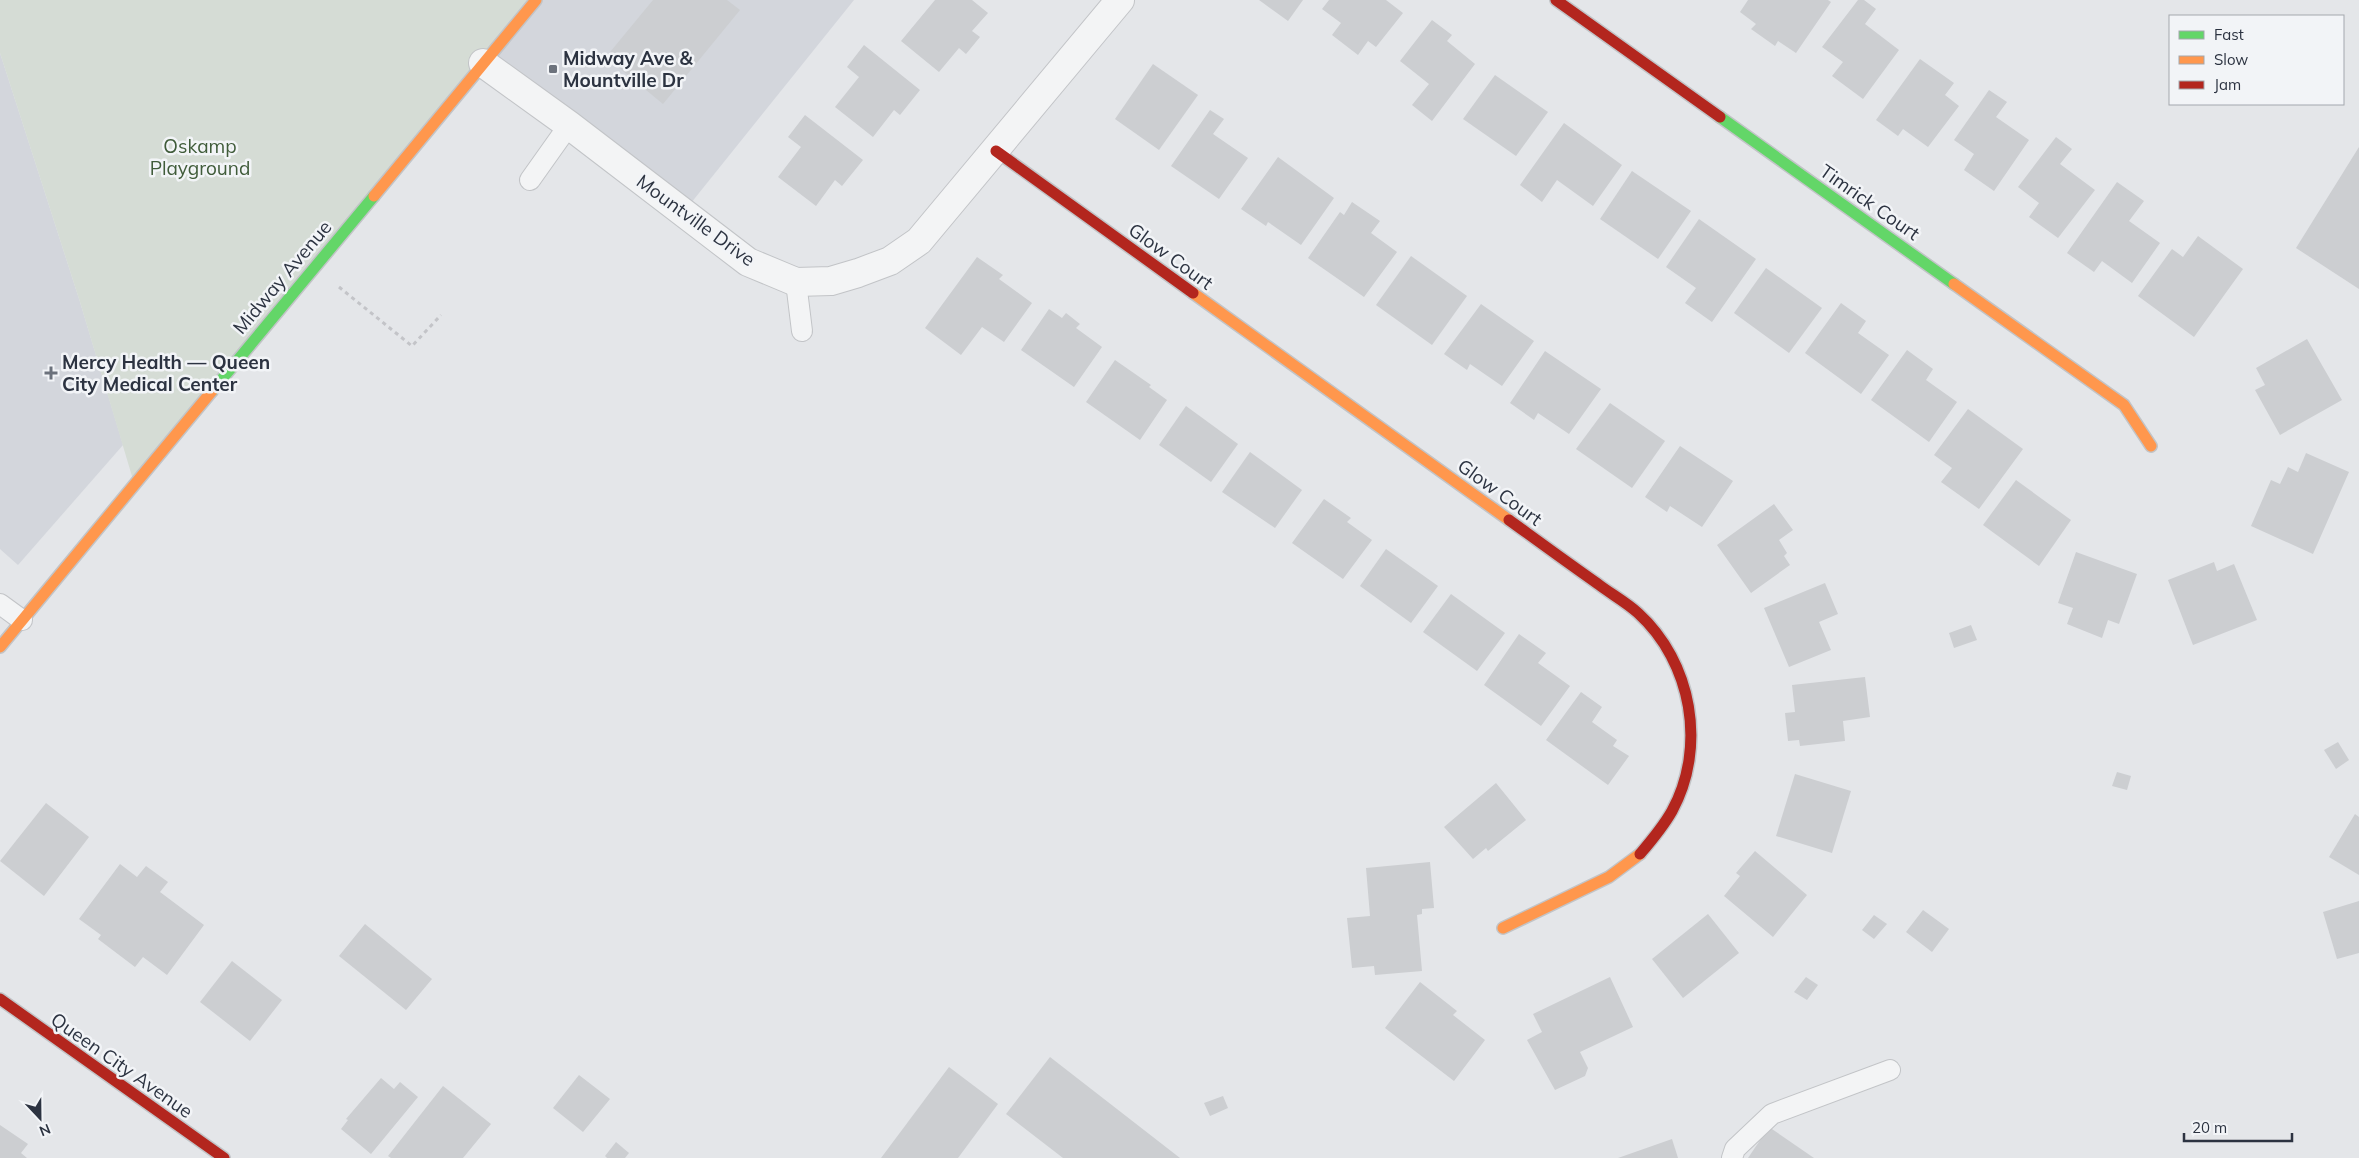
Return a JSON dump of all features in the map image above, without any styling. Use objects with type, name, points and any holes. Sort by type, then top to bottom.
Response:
[{"type":"street","name":"Midway Avenue","points":[[0,647],[536,0]]},
{"type":"street","name":"Mountville Drive","points":[[483,63],[569,125],[748,262],[796,282],[831,281],[890,261],[919,241],[1120,0]]},
{"type":"street","name":"Timrick Court","points":[[1556,0],[2124,405],[2151,446]]},
{"type":"street","name":"Glow Court","points":[[996,151],[1638,613],[1660,638],[1678,667],[1688,700],[1692,733],[1689,767],[1679,800],[1662,829],[1640,855],[1613,875],[1503,928]]},
{"type":"street","name":"Queen City Avenue","points":[[0,999],[224,1158]]},
{"type":"lane","points":[[530,180],[569,125]]},
{"type":"lane","points":[[796,282],[802,331]]},
{"type":"lane","points":[[0,604],[22,620]]},
{"type":"lane","points":[[1732,1158],[1736,1149],[1772,1114],[1890,1070]]},
{"type":"path","points":[[314,267],[412,346],[441,315]]},
{"type":"shaded area","points":[[536,0],[854,0],[683,213],[483,63]]},
{"type":"shaded area","name":"Mercy Health — Queen City Medical Center","points":[[0,53],[80,302],[123,445],[18,565],[0,549]]},
{"type":"green space","name":"Oskamp Playground","points":[[0,0],[536,0],[134,483],[80,302],[0,53]]},
{"type":"building","points":[[653,0],[727,0],[740,10],[663,104],[606,57]]},
{"type":"building","points":[[935,0],[972,0],[988,13],[972,31],[980,37],[966,54],[959,48],[939,72],[901,41]]},
{"type":"building","points":[[1259,0],[1303,0],[1288,21]]},
{"type":"building","points":[[1329,0],[1386,0],[1403,13],[1376,47],[1368,41],[1358,55],[1332,35],[1341,23],[1322,9]]},
{"type":"building","points":[[1748,0],[1828,0],[1831,2],[1796,53],[1778,41],[1775,46],[1751,29],[1756,24],[1740,12]]},
{"type":"building","points":[[1858,0],[1864,0],[1876,9],[1865,24],[1899,50],[1863,99],[1832,76],[1843,62],[1822,47]]},
{"type":"building","points":[[1432,20],[1452,35],[1447,41],[1475,64],[1432,121],[1412,105],[1429,84],[1400,61]]},
{"type":"building","points":[[864,45],[920,90],[900,115],[894,110],[873,137],[835,107],[859,77],[847,67]]},
{"type":"building","points":[[1920,59],[1954,83],[1945,95],[1959,106],[1928,147],[1903,129],[1898,136],[1876,120]]},
{"type":"building","points":[[1153,64],[1198,95],[1159,150],[1115,119]]},
{"type":"building","points":[[1495,75],[1548,112],[1516,156],[1463,119]]},
{"type":"building","points":[[1989,90],[2007,102],[1996,117],[2029,140],[1994,191],[1964,170],[1974,154],[1954,140]]},
{"type":"building","points":[[1210,110],[1224,119],[1213,134],[1248,158],[1219,199],[1171,166]]},
{"type":"building","points":[[805,115],[863,160],[842,186],[835,180],[816,206],[778,177],[801,147],[788,137]]},
{"type":"building","points":[[1564,123],[1622,165],[1593,206],[1557,180],[1542,202],[1520,185]]},
{"type":"building","points":[[2056,137],[2072,149],[2060,164],[2095,190],[2058,238],[2029,217],[2039,203],[2018,187]]},
{"type":"building","points":[[2359,147],[2359,289],[2296,248]]},
{"type":"building","points":[[1278,157],[1334,198],[1301,245],[1268,222],[1266,226],[1241,209]]},
{"type":"building","points":[[1632,171],[1691,211],[1658,259],[1600,219]]},
{"type":"building","points":[[2117,182],[2144,201],[2129,221],[2160,243],[2132,283],[2102,261],[2094,272],[2067,253]]},
{"type":"building","points":[[1352,202],[1380,221],[1371,233],[1397,252],[1364,297],[1308,258],[1340,212],[1344,215]]},
{"type":"building","points":[[1699,219],[1756,259],[1712,322],[1685,303],[1696,288],[1666,267]]},
{"type":"building","points":[[2198,236],[2243,269],[2194,337],[2138,296],[2172,249],[2183,257]]},
{"type":"building","points":[[1411,256],[1467,296],[1432,345],[1376,305]]},
{"type":"building","points":[[977,257],[1003,275],[999,279],[1032,303],[1004,342],[982,327],[961,355],[925,328]]},
{"type":"building","points":[[1766,268],[1822,308],[1789,353],[1734,313]]},
{"type":"building","points":[[1841,303],[1866,321],[1858,333],[1889,355],[1861,394],[1805,353]]},
{"type":"building","points":[[1481,304],[1534,341],[1502,386],[1470,364],[1467,370],[1444,354]]},
{"type":"building","points":[[1049,309],[1062,318],[1066,313],[1080,324],[1076,328],[1102,347],[1074,387],[1021,350]]},
{"type":"building","points":[[2307,339],[2342,400],[2280,435],[2255,390],[2265,385],[2256,368]]},
{"type":"building","points":[[1907,350],[1933,369],[1926,380],[1957,402],[1929,442],[1871,400]]},
{"type":"building","points":[[1545,351],[1601,389],[1569,434],[1538,413],[1534,420],[1510,403]]},
{"type":"building","points":[[1115,360],[1151,385],[1149,387],[1167,400],[1140,440],[1086,402]]},
{"type":"building","points":[[1610,403],[1665,441],[1632,488],[1576,449]]},
{"type":"building","points":[[1186,406],[1238,444],[1211,482],[1159,445]]},
{"type":"building","points":[[1968,409],[2023,449],[1979,509],[1941,482],[1952,468],[1934,455]]},
{"type":"building","points":[[1680,446],[1733,481],[1702,527],[1670,506],[1667,512],[1645,497]]},
{"type":"building","points":[[1250,452],[1302,490],[1275,528],[1222,492]]},
{"type":"building","points":[[2306,453],[2349,472],[2313,554],[2251,526],[2271,480],[2280,484],[2288,467],[2298,472]]},
{"type":"building","points":[[2016,480],[2071,520],[2039,566],[1983,525]]},
{"type":"building","points":[[1324,499],[1351,518],[1347,522],[1372,540],[1343,579],[1292,543]]},
{"type":"building","points":[[1774,504],[1793,530],[1779,540],[1787,553],[1784,556],[1790,565],[1751,593],[1717,545]]},
{"type":"building","points":[[1386,549],[1438,586],[1411,623],[1360,586]]},
{"type":"building","points":[[2076,552],[2137,574],[2119,624],[2108,620],[2102,638],[2067,624],[2073,608],[2058,603]]},
{"type":"building","points":[[2214,562],[2217,571],[2234,564],[2257,620],[2193,645],[2168,580]]},
{"type":"building","points":[[1825,583],[1838,614],[1819,622],[1831,650],[1789,667],[1764,608]]},
{"type":"building","points":[[1451,594],[1505,633],[1477,671],[1423,632]]},
{"type":"building","points":[[1971,625],[1977,640],[1954,648],[1949,633]]},
{"type":"building","points":[[1519,634],[1546,653],[1538,663],[1570,686],[1541,726],[1484,685]]},
{"type":"building","points":[[1865,677],[1870,717],[1843,721],[1845,741],[1800,746],[1799,740],[1788,741],[1785,713],[1795,712],[1792,685]]},
{"type":"building","points":[[1581,692],[1602,707],[1592,722],[1617,740],[1613,746],[1629,756],[1608,785],[1546,740]]},
{"type":"building","points":[[2338,742],[2349,760],[2336,769],[2324,750]]},
{"type":"building","points":[[2117,772],[2131,776],[2127,790],[2112,786]]},
{"type":"building","points":[[1795,774],[1851,791],[1832,853],[1776,836]]},
{"type":"building","points":[[1496,783],[1526,820],[1488,851],[1486,848],[1473,859],[1444,827]]},
{"type":"building","points":[[46,803],[89,837],[44,896],[0,861]]},
{"type":"building","points":[[2355,814],[2359,817],[2359,875],[2329,857]]},
{"type":"building","points":[[1755,851],[1807,895],[1773,937],[1724,896],[1740,876],[1736,873]]},
{"type":"building","points":[[1430,862],[1434,908],[1422,909],[1422,914],[1417,915],[1422,971],[1375,975],[1374,966],[1352,968],[1347,918],[1370,916],[1366,868]]},
{"type":"building","points":[[120,864],[137,877],[146,866],[168,882],[160,892],[204,925],[167,975],[143,957],[135,967],[98,939],[101,935],[79,919]]},
{"type":"building","points":[[2359,901],[2359,953],[2337,959],[2323,912]]},
{"type":"building","points":[[1923,910],[1949,929],[1932,952],[1906,932]]},
{"type":"building","points":[[1708,914],[1739,953],[1683,998],[1652,959]]},
{"type":"building","points":[[1874,915],[1887,924],[1874,939],[1862,930]]},
{"type":"building","points":[[365,924],[432,979],[406,1010],[339,956]]},
{"type":"building","points":[[232,961],[282,1000],[250,1041],[200,1002]]},
{"type":"building","points":[[1610,977],[1633,1027],[1580,1052],[1588,1068],[1585,1076],[1555,1090],[1527,1040],[1542,1032],[1533,1014]]},
{"type":"building","points":[[1806,977],[1818,985],[1807,1000],[1794,992]]},
{"type":"building","points":[[1420,982],[1457,1011],[1453,1015],[1485,1040],[1454,1081],[1385,1028]]},
{"type":"building","points":[[1050,1057],[1180,1158],[1063,1158],[1006,1114]]},
{"type":"building","points":[[949,1067],[998,1104],[958,1158],[881,1158]]},
{"type":"building","points":[[579,1075],[610,1099],[583,1132],[553,1108]]},
{"type":"building","points":[[381,1078],[394,1089],[400,1082],[418,1097],[371,1154],[341,1129],[348,1120],[346,1119]]},
{"type":"building","points":[[443,1086],[491,1124],[463,1158],[391,1158],[388,1156]]},
{"type":"building","points":[[1223,1096],[1228,1108],[1210,1116],[1204,1103]]},
{"type":"building","points":[[0,1125],[28,1144],[21,1153],[27,1158],[0,1158]]},
{"type":"building","points":[[1769,1127],[1814,1158],[1748,1158]]},
{"type":"building","points":[[1672,1139],[1678,1158],[1618,1158]]},
{"type":"building","points":[[616,1142],[629,1153],[625,1158],[607,1158],[605,1156]]},
{"type":"traffic: fast","points":[[1720,117],[1954,284]]},
{"type":"traffic: fast","points":[[212,391],[374,196]]},
{"type":"traffic: slow","points":[[374,196],[536,0]]},
{"type":"traffic: slow","points":[[1954,284],[2124,405],[2151,446]]},
{"type":"traffic: slow","points":[[1193,293],[1509,520]]},
{"type":"traffic: slow","points":[[0,647],[212,391]]},
{"type":"traffic: slow","points":[[1503,928],[1609,877],[1640,854]]},
{"type":"traffic: jam","points":[[1556,0],[1720,117]]},
{"type":"traffic: jam","points":[[996,151],[1193,293]]},
{"type":"traffic: jam","points":[[1509,520],[1638,613],[1656,633],[1671,656],[1682,680],[1688,706],[1691,733],[1689,760],[1683,786],[1669,817],[1640,854]]},
{"type":"traffic: jam","points":[[0,999],[224,1158]]},
{"type":"place","name":"Midway Ave & Mountville Dr","points":[[553,69]]},
{"type":"place","name":"Mercy Health — Queen City Medical Center","points":[[51,373]]}]
